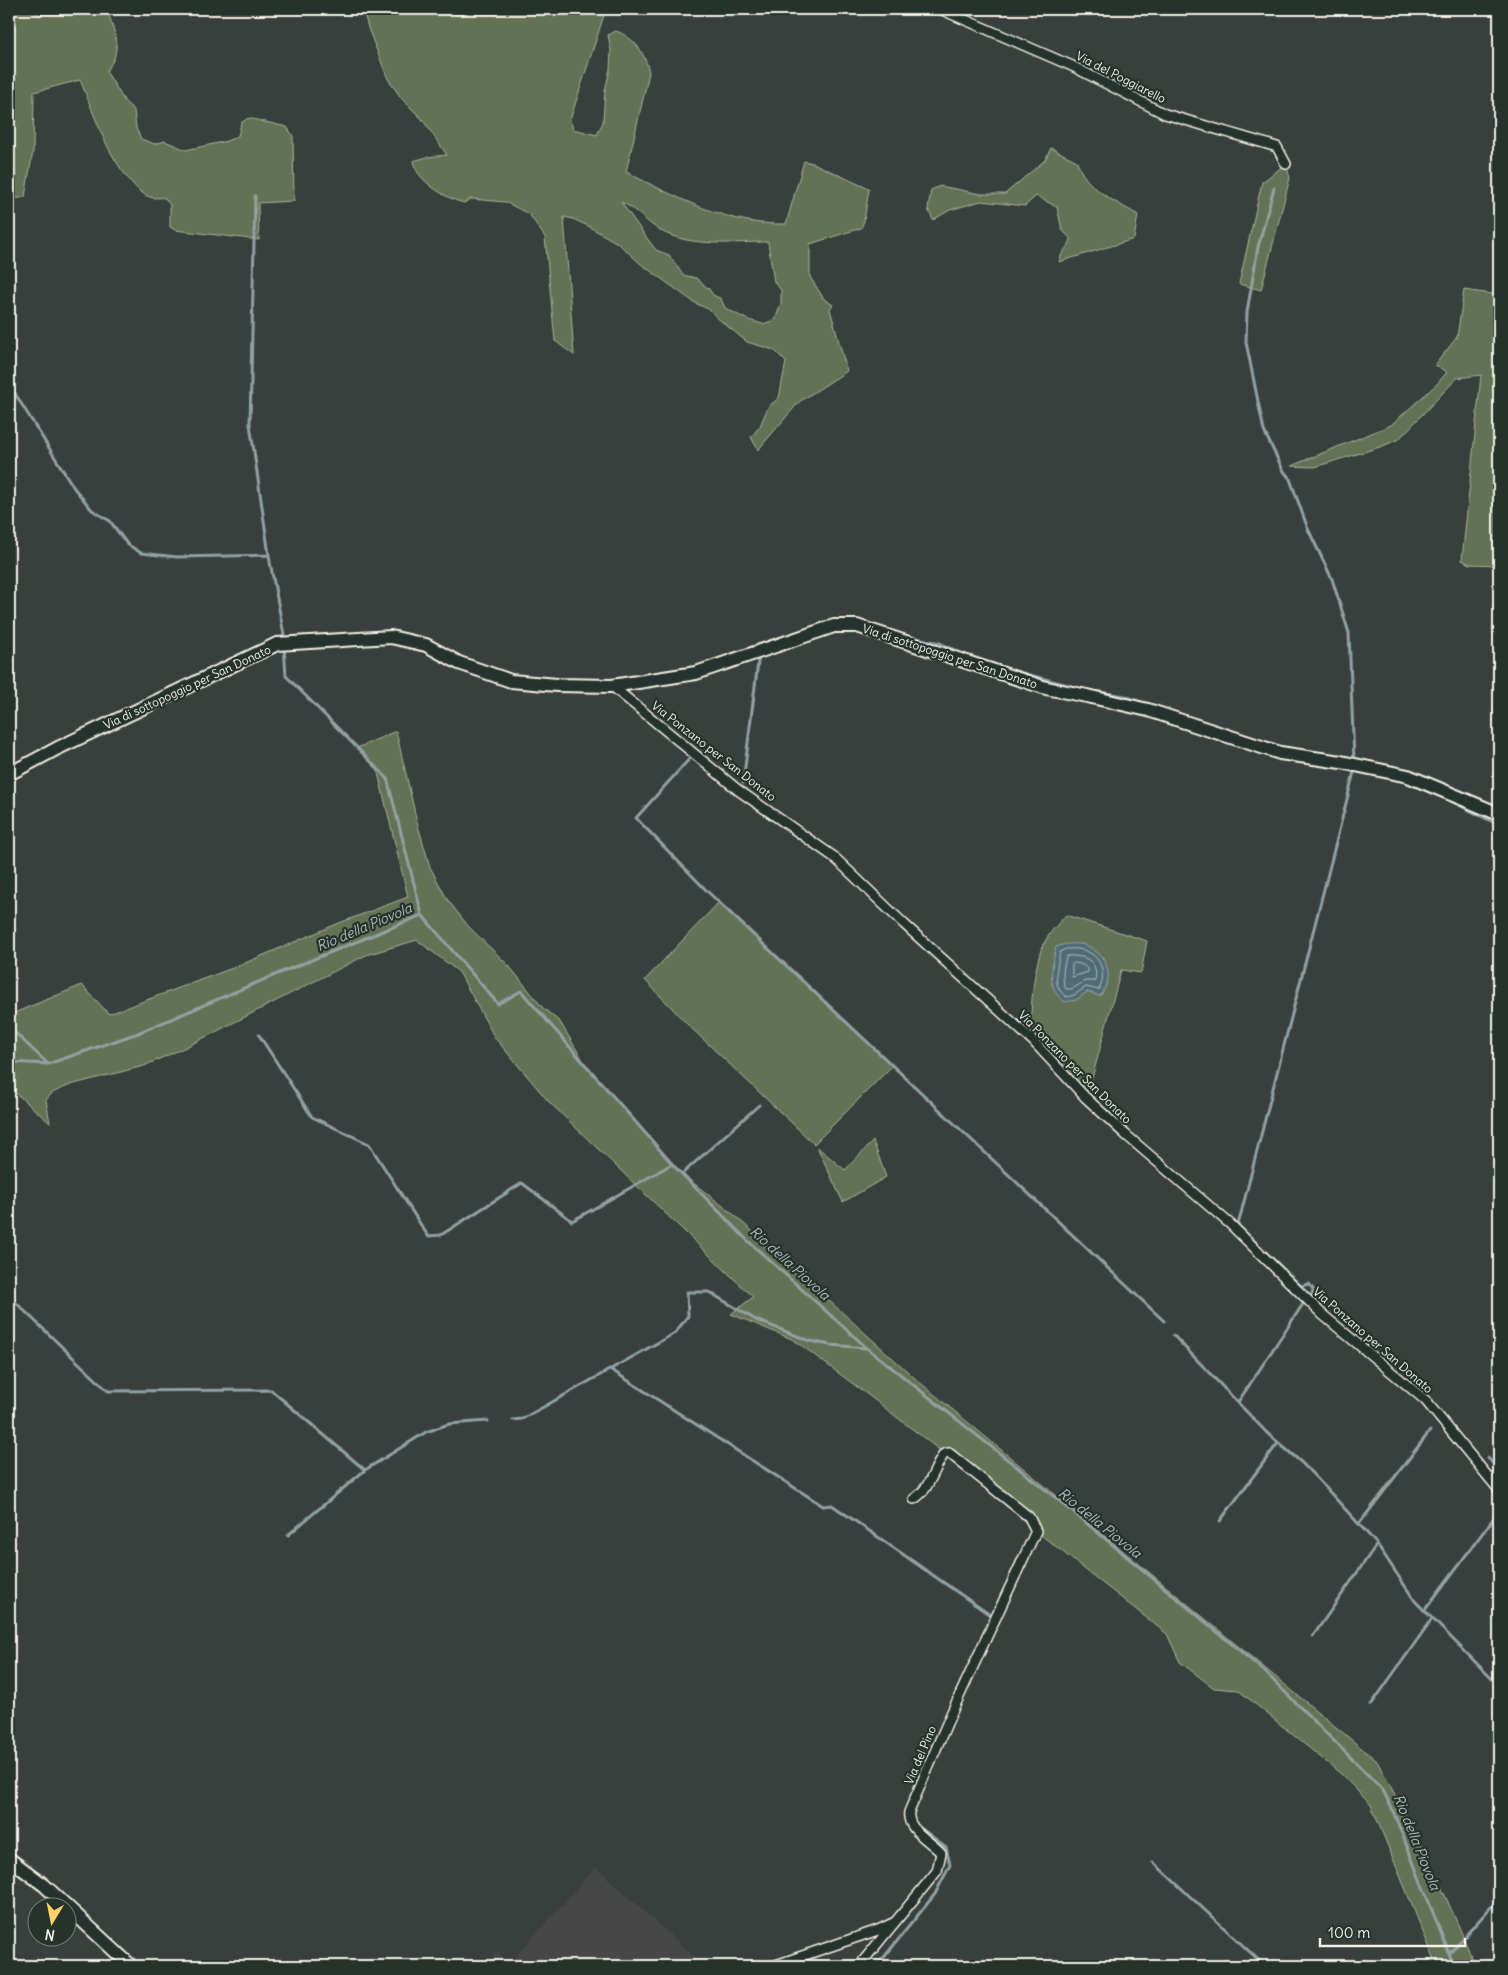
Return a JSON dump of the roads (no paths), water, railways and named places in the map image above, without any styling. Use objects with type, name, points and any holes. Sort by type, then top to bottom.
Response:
[{"type":"street","name":"Via del Poggiarello","points":[[940,9],[1072,66],[1165,114],[1277,147],[1286,164]]},
{"type":"street","name":"Via di sottopoggio per San Donato","points":[[9,774],[58,748],[284,644],[391,637],[426,645],[459,663],[511,681],[557,685],[612,686],[696,673],[834,626],[857,626],[1046,688],[1148,710],[1280,753],[1354,764],[1408,776],[1499,814]]},
{"type":"street","name":"Via Ponzano per San Donato","points":[[612,686],[738,790],[834,857],[904,924],[1033,1041],[1085,1097],[1126,1135],[1230,1224],[1323,1315],[1425,1400],[1499,1490]]},
{"type":"street","name":"Via del Pino","points":[[859,1966],[937,1871],[941,1853],[912,1825],[908,1817],[909,1812],[951,1714],[1036,1531],[1029,1516],[949,1453],[944,1454],[923,1494],[914,1499]]},
{"type":"street","points":[[9,1859],[44,1885],[131,1966]]},
{"type":"street","points":[[773,1966],[878,1930],[895,1921]]},
{"type":"water","points":[[1065,944],[1085,945],[1093,949],[1104,960],[1107,966],[1108,981],[1100,996],[1087,992],[1076,1000],[1065,1002],[1059,996],[1052,984],[1052,970],[1056,947]]},
{"type":"waterway","points":[[1274,188],[1258,247],[1247,312],[1246,342],[1264,431],[1283,470],[1290,479],[1308,529],[1332,579],[1349,633],[1354,761]]},
{"type":"waterway","points":[[255,196],[250,424],[270,562],[285,640]]},
{"type":"waterway","points":[[9,384],[74,488],[92,510],[110,521],[127,544],[141,553],[177,557],[269,555]]},
{"type":"waterway","points":[[907,636],[940,643],[972,658]]},
{"type":"waterway","name":"Rio della Piovola","points":[[284,646],[286,676],[387,778],[422,915],[498,1004],[521,991],[675,1167],[747,1240],[867,1348],[1066,1506],[1262,1669],[1383,1790],[1454,1966]]},
{"type":"waterway","points":[[743,783],[759,654]]},
{"type":"waterway","points":[[1007,669],[1079,688]]},
{"type":"waterway","points":[[1093,691],[1125,696],[1143,703]]},
{"type":"waterway","points":[[693,758],[692,756],[636,818],[708,892],[1164,1321]]},
{"type":"waterway","points":[[1312,1295],[1313,1289],[1309,1284],[1301,1286],[1238,1225],[1355,768]]},
{"type":"waterway","points":[[1453,802],[1499,825]]},
{"type":"waterway","name":"Rio della Piovola","points":[[9,1062],[48,1064],[138,1033],[422,915]]},
{"type":"waterway","name":"Rio della Piovola","points":[[9,1027],[48,1064]]},
{"type":"waterway","points":[[259,1035],[312,1117],[369,1144],[428,1236],[441,1235],[522,1183],[572,1221],[672,1164]]},
{"type":"waterway","points":[[682,1174],[759,1105]]},
{"type":"waterway","points":[[513,1420],[522,1419],[675,1333],[688,1316],[687,1292],[709,1292],[756,1320],[810,1341],[830,1345],[867,1348]]},
{"type":"waterway","points":[[9,1296],[108,1391],[271,1390],[365,1470]]},
{"type":"waterway","points":[[1238,1402],[1303,1304]]},
{"type":"waterway","points":[[1173,1335],[1267,1433],[1302,1463],[1325,1487],[1377,1544],[1415,1601],[1499,1686]]},
{"type":"waterway","points":[[610,1369],[823,1506],[832,1505],[993,1617]]},
{"type":"waterway","points":[[288,1535],[365,1470],[426,1432],[449,1424],[488,1421]]},
{"type":"waterway","points":[[1359,1524],[1430,1431]]},
{"type":"waterway","points":[[1220,1521],[1278,1443]]},
{"type":"waterway","points":[[1488,1458],[1499,1470]]},
{"type":"waterway","points":[[1424,1611],[1499,1511]]},
{"type":"waterway","points":[[1313,1636],[1377,1544]]},
{"type":"waterway","points":[[1371,1705],[1432,1619]]},
{"type":"waterway","points":[[1499,1813],[1497,1815],[1499,1821]]},
{"type":"waterway","points":[[877,1966],[935,1894],[950,1865],[946,1847],[915,1824]]},
{"type":"waterway","points":[[1153,1862],[1265,1966]]},
{"type":"waterway","points":[[1449,1954],[1499,1898]]}]
